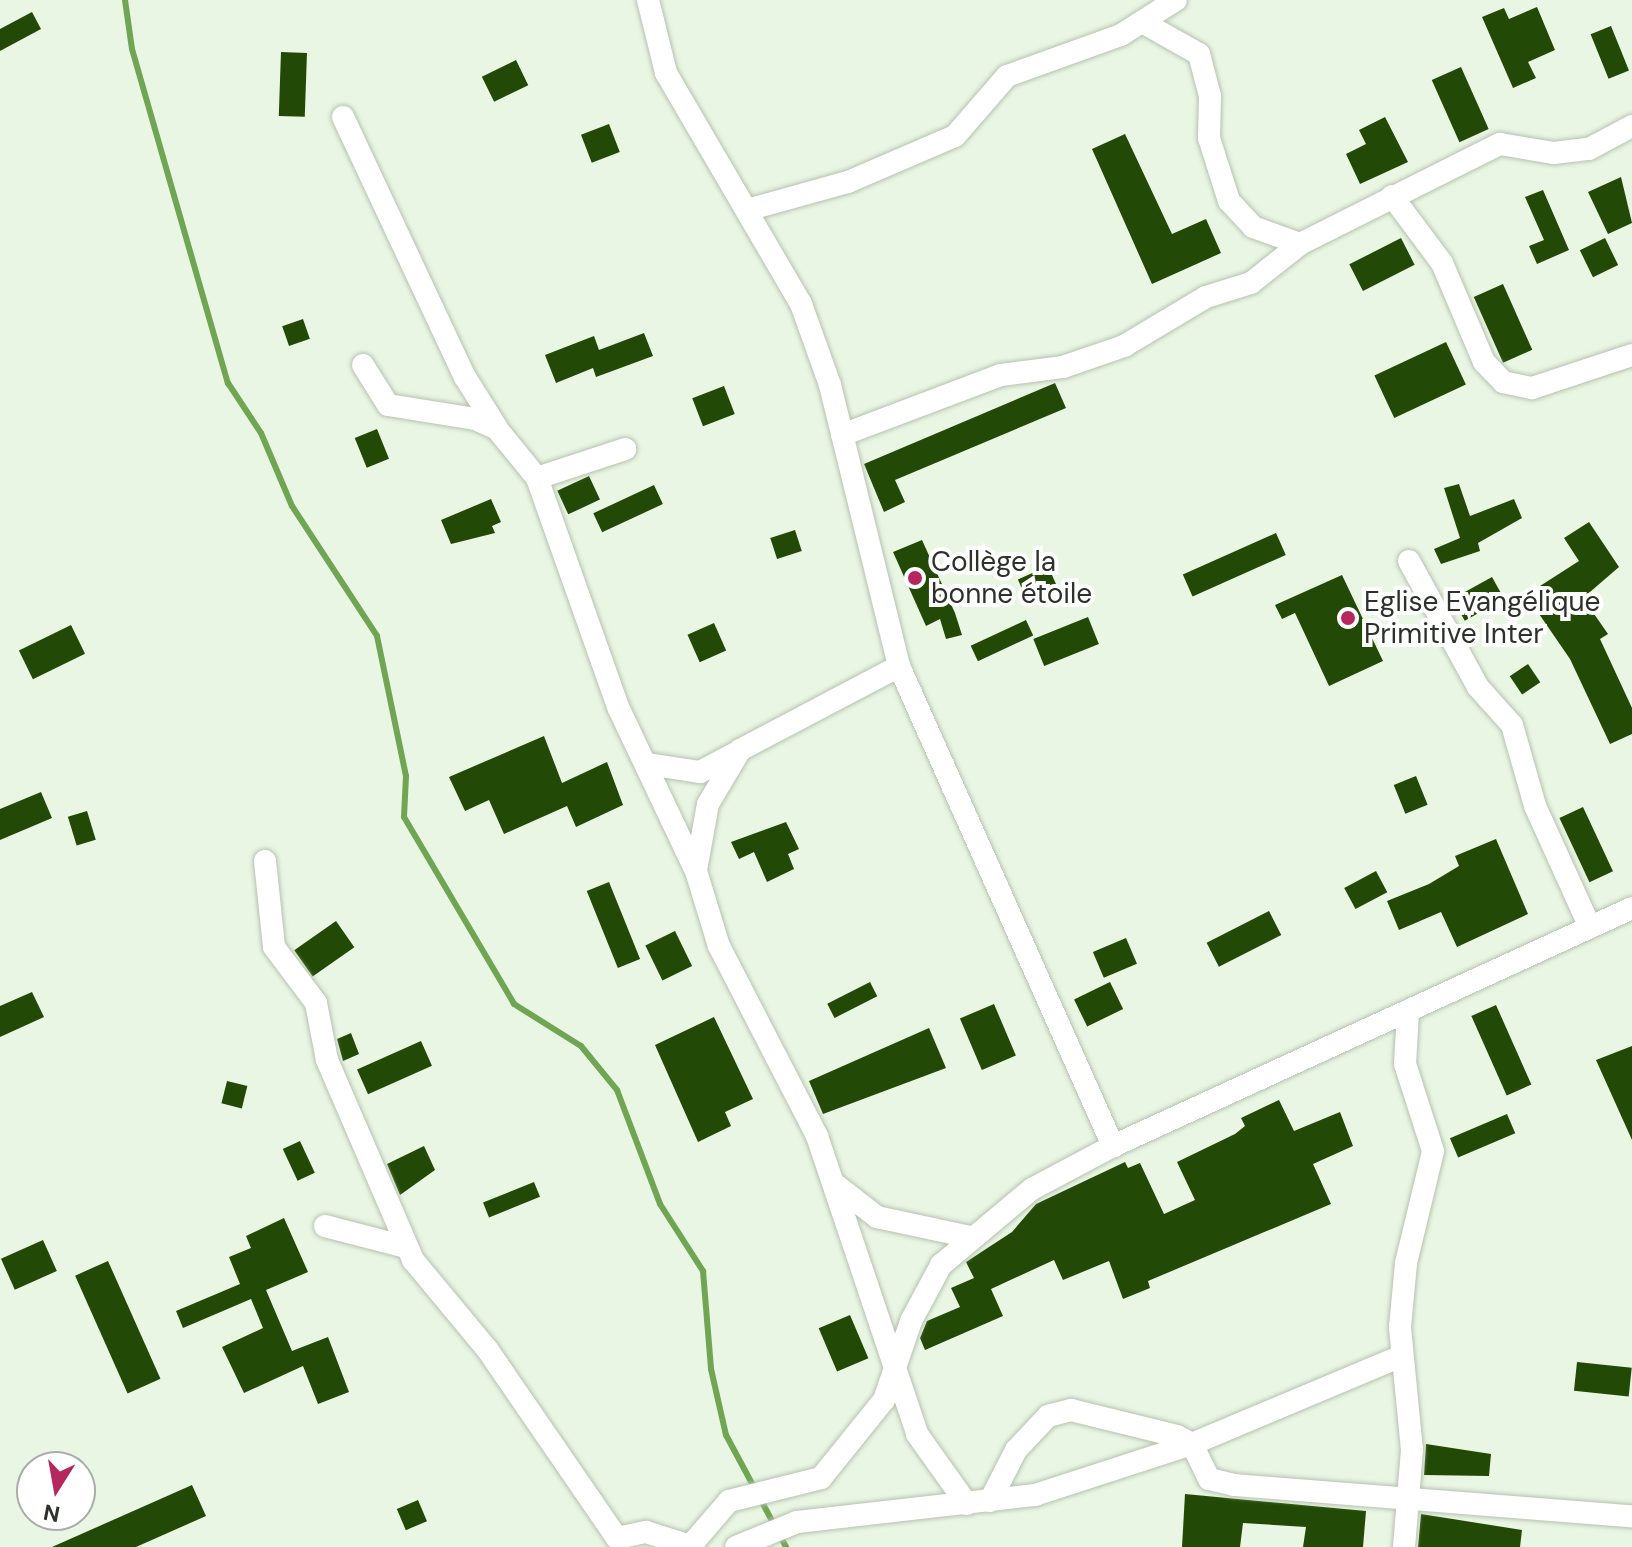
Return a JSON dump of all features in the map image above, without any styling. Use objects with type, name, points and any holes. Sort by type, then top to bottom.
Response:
[{"type":"street","points":[[648,0],[666,73],[801,304],[842,435],[899,666],[1113,1146]]},
{"type":"street","points":[[747,210],[848,182],[955,136],[1007,76],[1142,22],[1176,0]]},
{"type":"street","points":[[1142,22],[1199,54],[1210,96],[1209,138],[1229,201],[1253,227],[1300,244]]},
{"type":"street","points":[[343,117],[465,377],[497,429],[537,478],[613,695],[696,871],[719,946],[837,1186],[917,1434],[967,1504]]},
{"type":"street","points":[[842,435],[1001,375],[1063,367],[1124,346],[1206,297],[1251,283],[1300,244],[1500,144],[1554,153],[1589,149],[1632,126]]},
{"type":"street","points":[[1392,196],[1442,263],[1484,362],[1503,382],[1532,388],[1632,355]]},
{"type":"street","points":[[363,365],[388,405],[460,415],[497,429]]},
{"type":"street","points":[[537,478],[625,449]]},
{"type":"street","points":[[1409,561],[1478,687],[1512,725],[1535,806],[1590,927]]},
{"type":"street","points":[[648,764],[700,772],[899,666]]},
{"type":"street","points":[[696,871],[708,804],[740,750]]},
{"type":"street","points":[[265,861],[274,947],[316,1003],[327,1060],[406,1247],[504,1371],[617,1538],[646,1532],[693,1546],[729,1501],[821,1478],[884,1400],[897,1373],[926,1288],[970,1237],[1032,1189],[1113,1146],[1632,908]]},
{"type":"street","points":[[1404,1547],[1410,1498],[1409,1408],[1399,1357],[1406,1263],[1433,1151],[1405,1064],[1408,1012]]},
{"type":"street","points":[[837,1186],[877,1217],[970,1237]]},
{"type":"street","points":[[325,1226],[406,1247]]},
{"type":"street","points":[[736,1547],[797,1522],[1035,1495],[1192,1444],[1399,1357]]},
{"type":"street","points":[[990,1501],[1016,1450],[1058,1410],[1192,1444],[1209,1479],[1632,1516]]},
{"type":"building","points":[[1537,7],[1555,50],[1528,62],[1536,78],[1513,88],[1482,17],[1504,8],[1509,19]]},
{"type":"building","points":[[32,12],[41,29],[0,51],[0,29]]},
{"type":"building","points":[[1611,26],[1629,71],[1609,79],[1591,34]]},
{"type":"building","points":[[281,52],[307,53],[305,117],[279,116]]},
{"type":"building","points":[[516,60],[528,85],[494,102],[482,77]]},
{"type":"building","points":[[1461,67],[1489,129],[1459,142],[1432,80]]},
{"type":"building","points":[[1385,117],[1408,162],[1360,184],[1346,154],[1366,144],[1359,130]]},
{"type":"building","points":[[609,124],[620,152],[592,163],[581,135]]},
{"type":"building","points":[[1125,134],[1172,234],[1206,219],[1221,253],[1152,284],[1092,149]]},
{"type":"building","points":[[1621,177],[1632,223],[1608,234],[1588,192]]},
{"type":"building","points":[[1543,190],[1569,250],[1537,264],[1529,246],[1544,240],[1525,197]]},
{"type":"building","points":[[1401,238],[1415,265],[1363,291],[1349,264]]},
{"type":"building","points":[[1605,238],[1618,265],[1593,277],[1580,250]]},
{"type":"building","points":[[1503,284],[1532,350],[1503,363],[1474,297]]},
{"type":"building","points":[[303,319],[310,339],[289,346],[282,326]]},
{"type":"building","points":[[644,333],[653,356],[596,377],[593,368],[556,383],[545,355],[594,336],[599,350]]},
{"type":"building","points":[[1446,342],[1466,385],[1394,418],[1374,375]]},
{"type":"building","points":[[1055,383],[1066,408],[895,480],[905,502],[884,512],[864,464]]},
{"type":"building","points":[[724,386],[735,414],[703,426],[692,398]]},
{"type":"building","points":[[377,429],[389,459],[367,468],[355,438]]},
{"type":"building","points":[[589,476],[600,500],[568,514],[557,491]]},
{"type":"building","points":[[1459,484],[1470,516],[1514,499],[1522,518],[1478,543],[1480,551],[1441,564],[1434,549],[1460,538],[1444,488]]},
{"type":"building","points":[[654,485],[663,504],[602,532],[593,513]]},
{"type":"building","points":[[491,499],[501,522],[492,526],[495,533],[451,544],[441,520]]},
{"type":"building","points":[[1589,522],[1619,567],[1583,598],[1608,634],[1600,639],[1632,708],[1632,734],[1610,744],[1570,659],[1526,595],[1579,561],[1564,538]]},
{"type":"building","points":[[795,530],[802,551],[777,559],[770,538]]},
{"type":"building","points":[[1276,533],[1286,555],[1193,596],[1183,574]]},
{"type":"building","points":[[922,540],[962,635],[946,639],[940,619],[926,626],[893,552]]},
{"type":"building","points":[[1048,566],[1059,591],[1029,604],[1018,579]]},
{"type":"building","points":[[1342,575],[1383,661],[1329,686],[1295,613],[1282,619],[1275,605]]},
{"type":"building","points":[[1492,577],[1504,599],[1465,621],[1453,599]]},
{"type":"building","points":[[1088,617],[1099,644],[1044,666],[1033,639]]},
{"type":"building","points":[[1026,620],[1033,635],[978,661],[971,646]]},
{"type":"building","points":[[714,623],[726,650],[700,662],[688,635]]},
{"type":"building","points":[[71,625],[85,654],[33,679],[19,650]]},
{"type":"building","points":[[1528,664],[1540,682],[1522,695],[1510,676]]},
{"type":"building","points":[[544,736],[562,783],[607,762],[623,805],[576,827],[567,806],[504,834],[489,800],[465,811],[449,777]]},
{"type":"building","points":[[1416,776],[1428,805],[1405,814],[1394,785]]},
{"type":"building","points":[[41,792],[52,818],[0,840],[0,809]]},
{"type":"building","points":[[1583,807],[1613,871],[1589,882],[1559,818]]},
{"type":"building","points":[[87,811],[96,840],[77,846],[68,817]]},
{"type":"building","points":[[786,822],[799,849],[788,854],[794,869],[767,882],[754,852],[739,859],[731,842]]},
{"type":"building","points":[[1496,839],[1528,914],[1457,947],[1441,912],[1399,930],[1387,901],[1429,884],[1459,866],[1455,856]]},
{"type":"building","points":[[1376,871],[1387,892],[1355,909],[1344,888]]},
{"type":"building","points":[[609,882],[640,959],[618,968],[587,891]]},
{"type":"building","points":[[1269,911],[1281,935],[1219,967],[1207,943]]},
{"type":"building","points":[[336,921],[354,947],[313,976],[294,950]]},
{"type":"building","points":[[675,931],[692,966],[662,981],[645,945]]},
{"type":"building","points":[[1126,938],[1137,964],[1104,978],[1093,952]]},
{"type":"building","points":[[870,982],[877,996],[834,1018],[827,1004]]},
{"type":"building","points":[[1110,982],[1123,1009],[1087,1026],[1074,1000]]},
{"type":"building","points":[[32,992],[44,1017],[0,1037],[0,1006]]},
{"type":"building","points":[[994,1004],[1016,1056],[982,1070],[960,1018]]},
{"type":"building","points":[[1496,1005],[1531,1084],[1507,1095],[1471,1016]]},
{"type":"building","points":[[714,1017],[753,1099],[725,1112],[731,1126],[698,1142],[655,1045]]},
{"type":"building","points":[[929,1028],[946,1068],[823,1114],[809,1081]]},
{"type":"building","points":[[351,1033],[359,1054],[343,1061],[337,1039]]},
{"type":"building","points":[[421,1041],[432,1066],[368,1094],[357,1069]]},
{"type":"building","points":[[1632,1046],[1632,1140],[1596,1060]]},
{"type":"building","points":[[227,1081],[247,1086],[242,1108],[221,1103]]},
{"type":"building","points":[[1279,1100],[1294,1131],[1340,1112],[1353,1146],[1313,1164],[1331,1204],[1148,1281],[1150,1288],[1123,1299],[1109,1261],[1063,1280],[1054,1260],[991,1289],[1003,1316],[925,1350],[920,1338],[927,1321],[960,1307],[951,1288],[974,1278],[966,1262],[1012,1232],[1036,1204],[1125,1162],[1128,1168],[1140,1163],[1164,1214],[1195,1200],[1177,1162],[1235,1134],[1245,1126],[1241,1118]]},
{"type":"building","points":[[1507,1114],[1515,1133],[1458,1158],[1450,1138]]},
{"type":"building","points":[[300,1141],[315,1173],[298,1181],[283,1149]]},
{"type":"building","points":[[424,1146],[435,1170],[400,1195],[387,1164]]},
{"type":"building","points":[[534,1182],[540,1197],[489,1217],[483,1203]]},
{"type":"building","points":[[284,1218],[308,1272],[266,1290],[292,1351],[328,1337],[349,1392],[318,1404],[303,1366],[244,1393],[222,1347],[263,1328],[251,1299],[183,1328],[176,1311],[240,1284],[229,1257],[251,1248],[246,1236]]},
{"type":"building","points":[[43,1240],[57,1271],[15,1290],[1,1259]]},
{"type":"building","points":[[108,1261],[160,1379],[128,1393],[75,1276]]},
{"type":"building","points":[[850,1315],[868,1358],[837,1372],[819,1328]]},
{"type":"building","points":[[1577,1362],[1632,1368],[1629,1397],[1574,1391]]},
{"type":"building","points":[[1426,1444],[1491,1454],[1489,1476],[1424,1475]]},
{"type":"building","points":[[192,1485],[206,1516],[136,1547],[52,1547],[88,1531],[96,1531],[96,1528]]},
{"type":"building","points":[[1185,1494],[1366,1511],[1363,1547],[1303,1547],[1306,1527],[1243,1523],[1240,1547],[1182,1547]]},
{"type":"building","points":[[418,1500],[427,1521],[406,1530],[397,1509]]},
{"type":"building","points":[[1421,1514],[1522,1530],[1520,1547],[1418,1547]]},
{"type":"waterway","points":[[125,0],[132,49],[228,383],[261,433],[292,506],[377,636],[406,776],[404,817],[514,1004],[581,1046],[617,1090],[660,1204],[703,1271],[711,1369],[726,1435],[786,1547]]},
{"type":"place","name":"Collège la bonne étoile","points":[[915,578]]},
{"type":"place","name":"Eglise Evangélique Primitive Inter","points":[[1348,618]]}]
